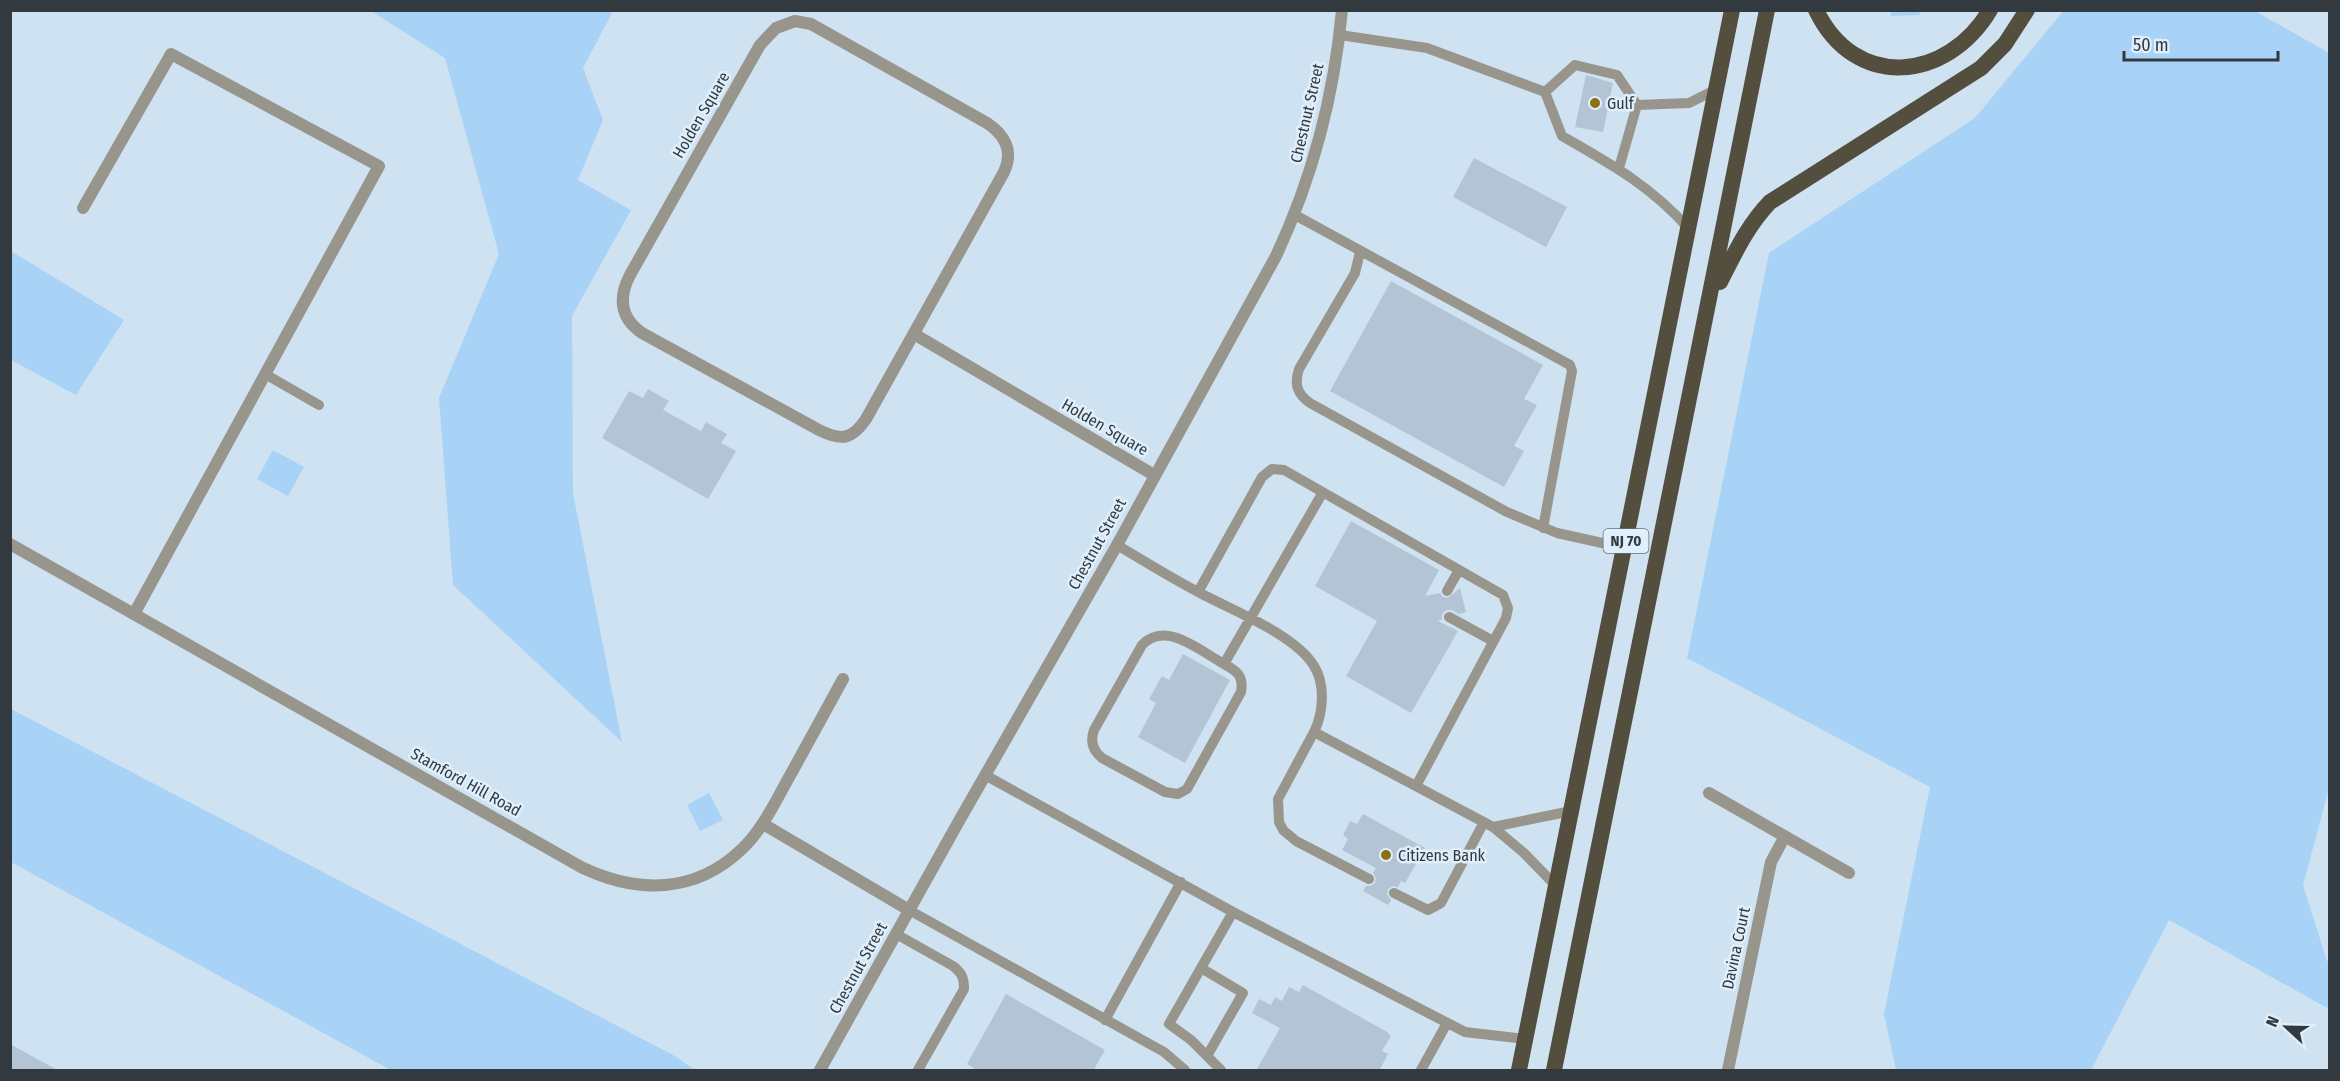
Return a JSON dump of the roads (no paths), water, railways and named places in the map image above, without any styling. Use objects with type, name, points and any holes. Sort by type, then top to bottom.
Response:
[{"type":"highway","name":"NJ 70","points":[[1519,1071],[1732,10]]},
{"type":"highway","name":"NJ 70","points":[[1554,1071],[1710,304],[1767,10]]},
{"type":"highway","points":[[1816,10],[1828,33],[1838,45],[1850,54],[1893,68],[1919,65],[1950,53],[1966,41],[1990,10]]},
{"type":"highway","points":[[1710,304],[1743,235],[1754,218],[1770,202],[1981,68],[2005,44],[2027,10]]},
{"type":"street","name":"Chestnut Street","points":[[820,1071],[985,775],[1117,545],[1251,302],[1295,215],[1312,169],[1324,123],[1336,66],[1342,10]]},
{"type":"street","name":"Holden Square","points":[[795,21],[811,24],[987,123],[1005,139],[1008,152],[1004,172],[914,334],[862,425],[853,435],[840,437],[819,430],[642,333],[626,316],[622,300],[630,275],[760,45],[770,32],[783,24],[795,21]]},
{"type":"street","points":[[83,208],[171,54],[379,166],[134,614]]},
{"type":"street","name":"Holden Square","points":[[914,334],[1155,475]]},
{"type":"street","name":"Stamford Hill Road","points":[[10,544],[581,867],[616,881],[651,886],[674,884],[698,877],[723,864],[743,848],[762,824],[843,679]]},
{"type":"street","points":[[1709,793],[1849,873]]},
{"type":"street","points":[[762,824],[909,910]]},
{"type":"street","name":"Davina Court","points":[[1728,1071],[1771,862],[1785,836]]},
{"type":"lane","points":[[1340,35],[1427,48],[1545,92],[1562,136],[1619,168],[1668,205],[1689,229]]},
{"type":"lane","points":[[1545,92],[1575,65],[1617,75],[1637,105],[1619,168]]},
{"type":"lane","points":[[1637,105],[1689,103],[1717,89]]},
{"type":"lane","points":[[1295,215],[1570,365],[1572,371],[1543,528]]},
{"type":"lane","points":[[1360,252],[1355,273],[1299,369],[1296,382],[1300,394],[1310,403],[1496,507],[1543,528],[1624,548]]},
{"type":"lane","points":[[265,374],[319,405]]},
{"type":"lane","points":[[1198,592],[1265,473],[1281,469],[1506,598],[1508,612],[1416,786]]},
{"type":"lane","points":[[1224,664],[1323,492]]},
{"type":"lane","points":[[1117,545],[1291,642],[1315,667],[1320,681],[1321,719],[1278,799],[1279,822],[1283,830],[1296,842],[1369,879]]},
{"type":"lane","points":[[1447,591],[1458,570]]},
{"type":"lane","points":[[1449,617],[1493,641]]},
{"type":"lane","points":[[1162,634],[1173,636],[1224,664],[1240,675],[1241,692],[1184,792],[1174,795],[1165,792],[1102,758],[1095,750],[1092,740],[1094,730],[1142,645],[1150,638],[1162,634]]},
{"type":"lane","points":[[1314,732],[1489,825],[1524,853],[1556,886]]},
{"type":"lane","points":[[985,775],[1233,912],[1465,1032],[1525,1040]]},
{"type":"lane","points":[[1394,893],[1428,910],[1440,903],[1489,825],[1571,811]]},
{"type":"lane","points":[[1105,1020],[1181,882]]},
{"type":"lane","points":[[909,910],[1164,1052],[1181,1069]]},
{"type":"lane","points":[[1221,1071],[1191,1040],[1169,1024],[1233,912]]},
{"type":"lane","points":[[896,934],[960,972],[964,980],[964,989],[918,1071]]},
{"type":"lane","points":[[1201,968],[1244,993],[1207,1056]]},
{"type":"lane","points":[[1421,1071],[1447,1023]]},
{"type":"place","name":"Gulf","points":[[1595,103]]},
{"type":"place","name":"Citizens Bank","points":[[1386,855]]}]
